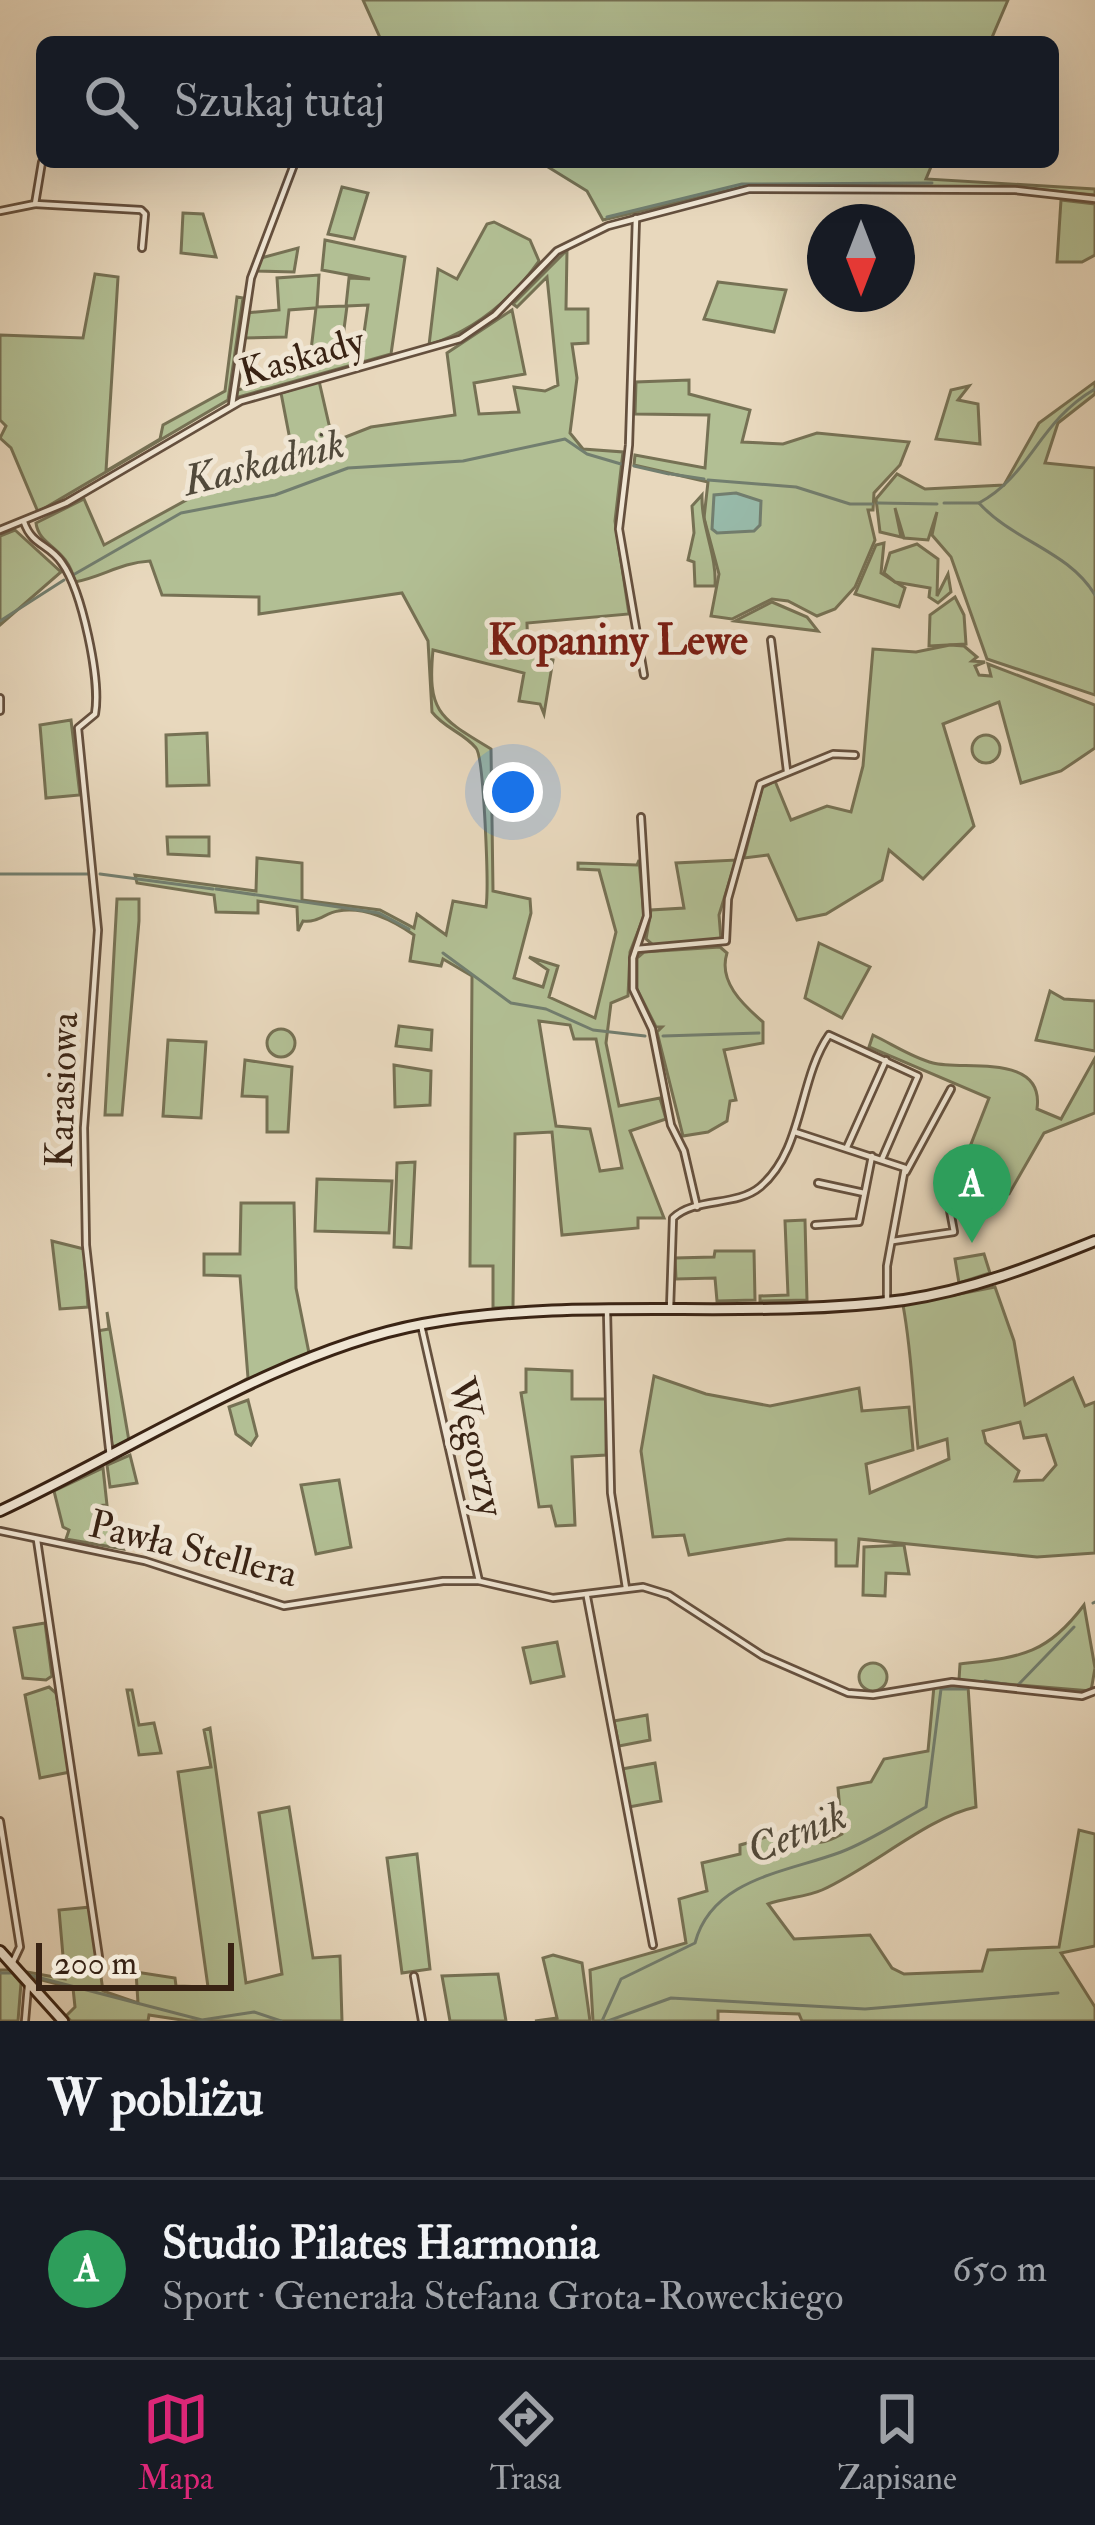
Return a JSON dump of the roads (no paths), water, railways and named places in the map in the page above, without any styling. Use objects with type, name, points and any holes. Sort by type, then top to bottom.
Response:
[{"type":"street","points":[[34,204],[41,168]]},
{"type":"street","points":[[232,405],[251,278],[293,168]]},
{"type":"street","name":"Kaskady","points":[[0,530],[25,522],[232,405],[293,382],[460,339],[495,315],[557,250],[608,226],[748,189],[1015,190],[1095,199]]},
{"type":"street","points":[[0,212],[34,204],[141,210],[146,214],[142,248]]},
{"type":"street","points":[[636,218],[628,454],[620,529],[644,675]]},
{"type":"street","name":"Karasiowa","points":[[25,522],[33,542],[62,561],[90,646],[97,708],[78,724],[98,930],[84,1128],[86,1254],[110,1457]]},
{"type":"street","points":[[771,640],[788,771]]},
{"type":"street","points":[[0,698],[0,711]]},
{"type":"street","points":[[637,949],[726,941],[724,918],[756,791],[788,771],[833,754],[855,755]]},
{"type":"street","points":[[641,817],[647,916],[632,989],[652,1029],[671,1125],[684,1151],[697,1207]]},
{"type":"street","points":[[670,1310],[670,1225],[680,1212],[761,1186],[794,1132],[814,1063],[830,1035],[916,1072],[918,1080],[882,1159]]},
{"type":"street","points":[[847,1147],[886,1060]]},
{"type":"street","points":[[887,1301],[906,1172],[951,1089]]},
{"type":"street","points":[[794,1132],[882,1159],[906,1172]]},
{"type":"street","points":[[815,1226],[856,1225],[872,1156]]},
{"type":"street","points":[[818,1183],[864,1193]]},
{"type":"street","points":[[893,1241],[954,1232],[950,1205]]},
{"type":"street","points":[[0,1511],[313,1358],[421,1325],[607,1311],[887,1301],[994,1279],[1095,1241]]},
{"type":"street","points":[[607,1311],[611,1493],[626,1588]]},
{"type":"street","name":"Węgorzy","points":[[421,1325],[478,1581]]},
{"type":"street","name":"Pawła Stellera","points":[[0,1531],[145,1561],[284,1606],[414,1584],[478,1581],[553,1598],[587,1597],[626,1588],[659,1590],[763,1656],[848,1693],[873,1694],[952,1682],[1072,1696],[1095,1691]]},
{"type":"street","points":[[37,1540],[99,1957]]},
{"type":"street","points":[[587,1597],[653,1946]]},
{"type":"street","points":[[0,1821],[20,1947],[12,1964]]},
{"type":"street","points":[[0,1951],[64,2021]]},
{"type":"street","points":[[414,1976],[422,2021]]},
{"type":"street","points":[[25,2021],[28,1986]]},
{"type":"waterway","points":[[607,217],[742,184],[932,183]]},
{"type":"waterway","points":[[979,503],[1011,478],[1060,417],[1095,389]]},
{"type":"waterway","name":"Kaskadnik","points":[[73,575],[181,513],[275,495],[348,468],[463,461],[565,439],[587,454],[621,464]]},
{"type":"waterway","name":"Kaskadnik","points":[[634,466],[669,474]]},
{"type":"waterway","name":"Kaskadnik","points":[[671,474],[704,479]]},
{"type":"waterway","name":"Kaskadnik","points":[[708,480],[796,487],[850,504],[872,504]]},
{"type":"waterway","name":"Kaskadnik","points":[[878,503],[937,504]]},
{"type":"waterway","name":"Kaskadnik","points":[[944,503],[979,503],[1071,567],[1095,595]]},
{"type":"waterway","name":"Kaskadnik","points":[[0,621],[64,580]]},
{"type":"waterway","points":[[0,874],[89,874]]},
{"type":"waterway","points":[[100,874],[213,889]]},
{"type":"waterway","points":[[216,889],[379,913],[409,929]]},
{"type":"waterway","points":[[443,953],[511,1003],[546,1009],[593,1030],[645,1036]]},
{"type":"waterway","points":[[663,1036],[759,1033]]},
{"type":"waterway","name":"Cetnik","points":[[985,1681],[1017,1686],[1074,1627]]},
{"type":"waterway","name":"Cetnik","points":[[602,2021],[621,1979],[695,1943],[704,1921],[735,1891],[776,1872],[852,1848],[926,1807],[941,1689],[966,1689]]},
{"type":"waterway","name":"Cetnik","points":[[0,1973],[11,1973]]},
{"type":"waterway","name":"Cetnik","points":[[29,1975],[202,2020],[254,2012],[281,2021]]},
{"type":"waterway","points":[[608,2021],[671,1998],[865,2009],[1058,1993]]},
{"type":"place","name":"Studio Pilates Harmonia","points":[[972,1243]]},
{"type":"district","name":"Kopaniny Lewe","points":[[618,641]]}]
